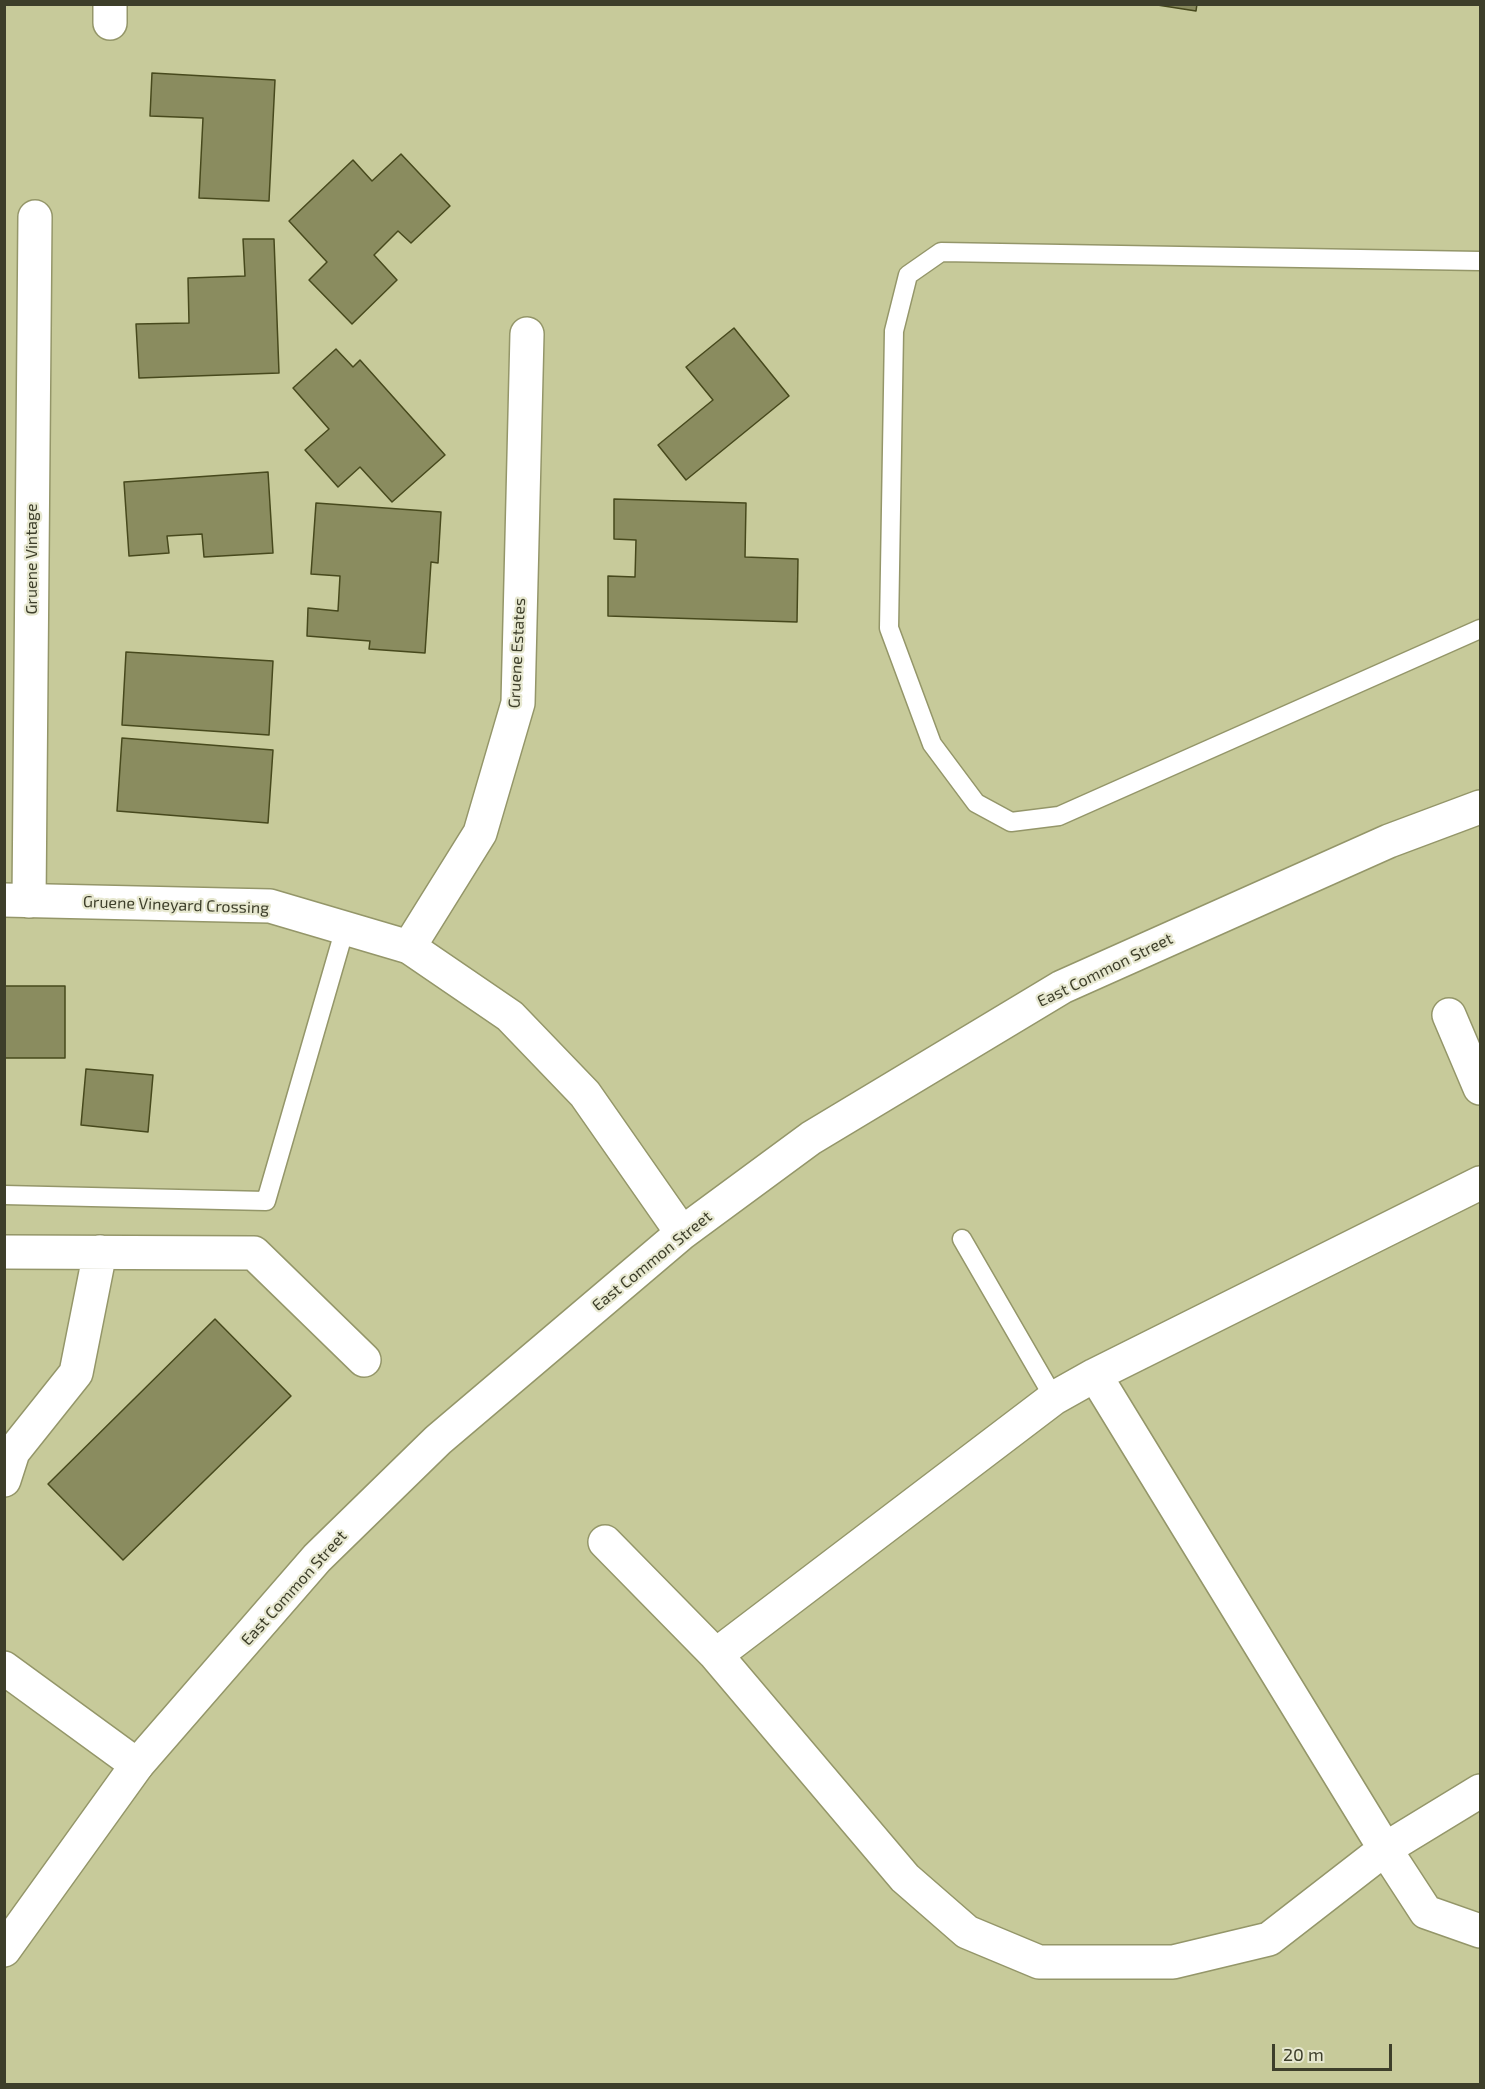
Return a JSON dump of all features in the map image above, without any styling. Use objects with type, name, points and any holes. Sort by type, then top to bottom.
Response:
[{"type":"street","name":"Gruene Vintage","points":[[17,901],[35,217]]},
{"type":"street","name":"Gruene Estates","points":[[409,947],[480,833],[518,703],[527,334]]},
{"type":"street","name":"East Common Street","points":[[4,1950],[137,1765],[317,1558],[438,1440],[682,1233],[811,1138],[1062,987],[1389,841],[1480,807]]},
{"type":"street","name":"Gruene Vineyard Crossing","points":[[17,901],[270,906],[409,947],[510,1016],[585,1094],[682,1233]]},
{"type":"street","points":[[1449,1015],[1480,1088]]},
{"type":"street","points":[[717,1655],[1054,1398],[1095,1375],[1480,1183]]},
{"type":"street","points":[[4,1252],[254,1253],[364,1360]]},
{"type":"street","points":[[4,1480],[13,1452],[76,1373],[100,1252]]},
{"type":"street","points":[[1095,1375],[1385,1849],[1426,1912],[1480,1931]]},
{"type":"street","points":[[605,1542],[717,1655],[905,1878],[967,1932],[1039,1962],[1173,1962],[1269,1939],[1385,1849],[1480,1791]]},
{"type":"street","points":[[4,1668],[137,1765]]},
{"type":"lane","points":[[1480,261],[941,252],[908,275],[894,331],[889,628],[933,744],[976,803],[1011,822],[1059,816],[1480,629]]},
{"type":"lane","points":[[4,1195],[266,1201],[345,928]]},
{"type":"lane","points":[[962,1239],[1054,1398]]},
{"type":"building","points":[[1151,4],[1197,4],[1196,11]]},
{"type":"building","points":[[152,73],[275,80],[269,201],[199,198],[203,118],[150,116]]},
{"type":"building","points":[[401,154],[450,206],[411,243],[398,231],[374,255],[397,280],[352,324],[309,280],[327,262],[289,221],[353,160],[372,181]]},
{"type":"building","points":[[243,239],[274,239],[279,373],[139,378],[136,324],[189,323],[188,278],[245,276]]},
{"type":"building","points":[[734,328],[789,396],[686,480],[658,445],[713,400],[686,367]]},
{"type":"building","points":[[336,349],[353,367],[360,360],[445,455],[392,502],[360,467],[338,487],[305,450],[329,429],[293,388]]},
{"type":"building","points":[[268,472],[273,553],[204,557],[202,534],[167,536],[169,553],[129,556],[124,482]]},
{"type":"building","points":[[614,499],[746,503],[745,557],[798,559],[797,622],[608,616],[608,576],[635,577],[636,540],[614,539]]},
{"type":"building","points":[[316,503],[441,512],[438,563],[431,562],[425,653],[369,649],[370,641],[307,636],[308,608],[338,611],[340,576],[311,574]]},
{"type":"building","points":[[126,652],[273,661],[269,735],[122,725]]},
{"type":"building","points":[[122,738],[273,750],[268,823],[117,811]]},
{"type":"building","points":[[4,986],[65,986],[65,1058],[4,1058]]},
{"type":"building","points":[[86,1069],[153,1075],[148,1132],[81,1125]]},
{"type":"building","points":[[215,1319],[291,1396],[123,1560],[48,1484]]}]
